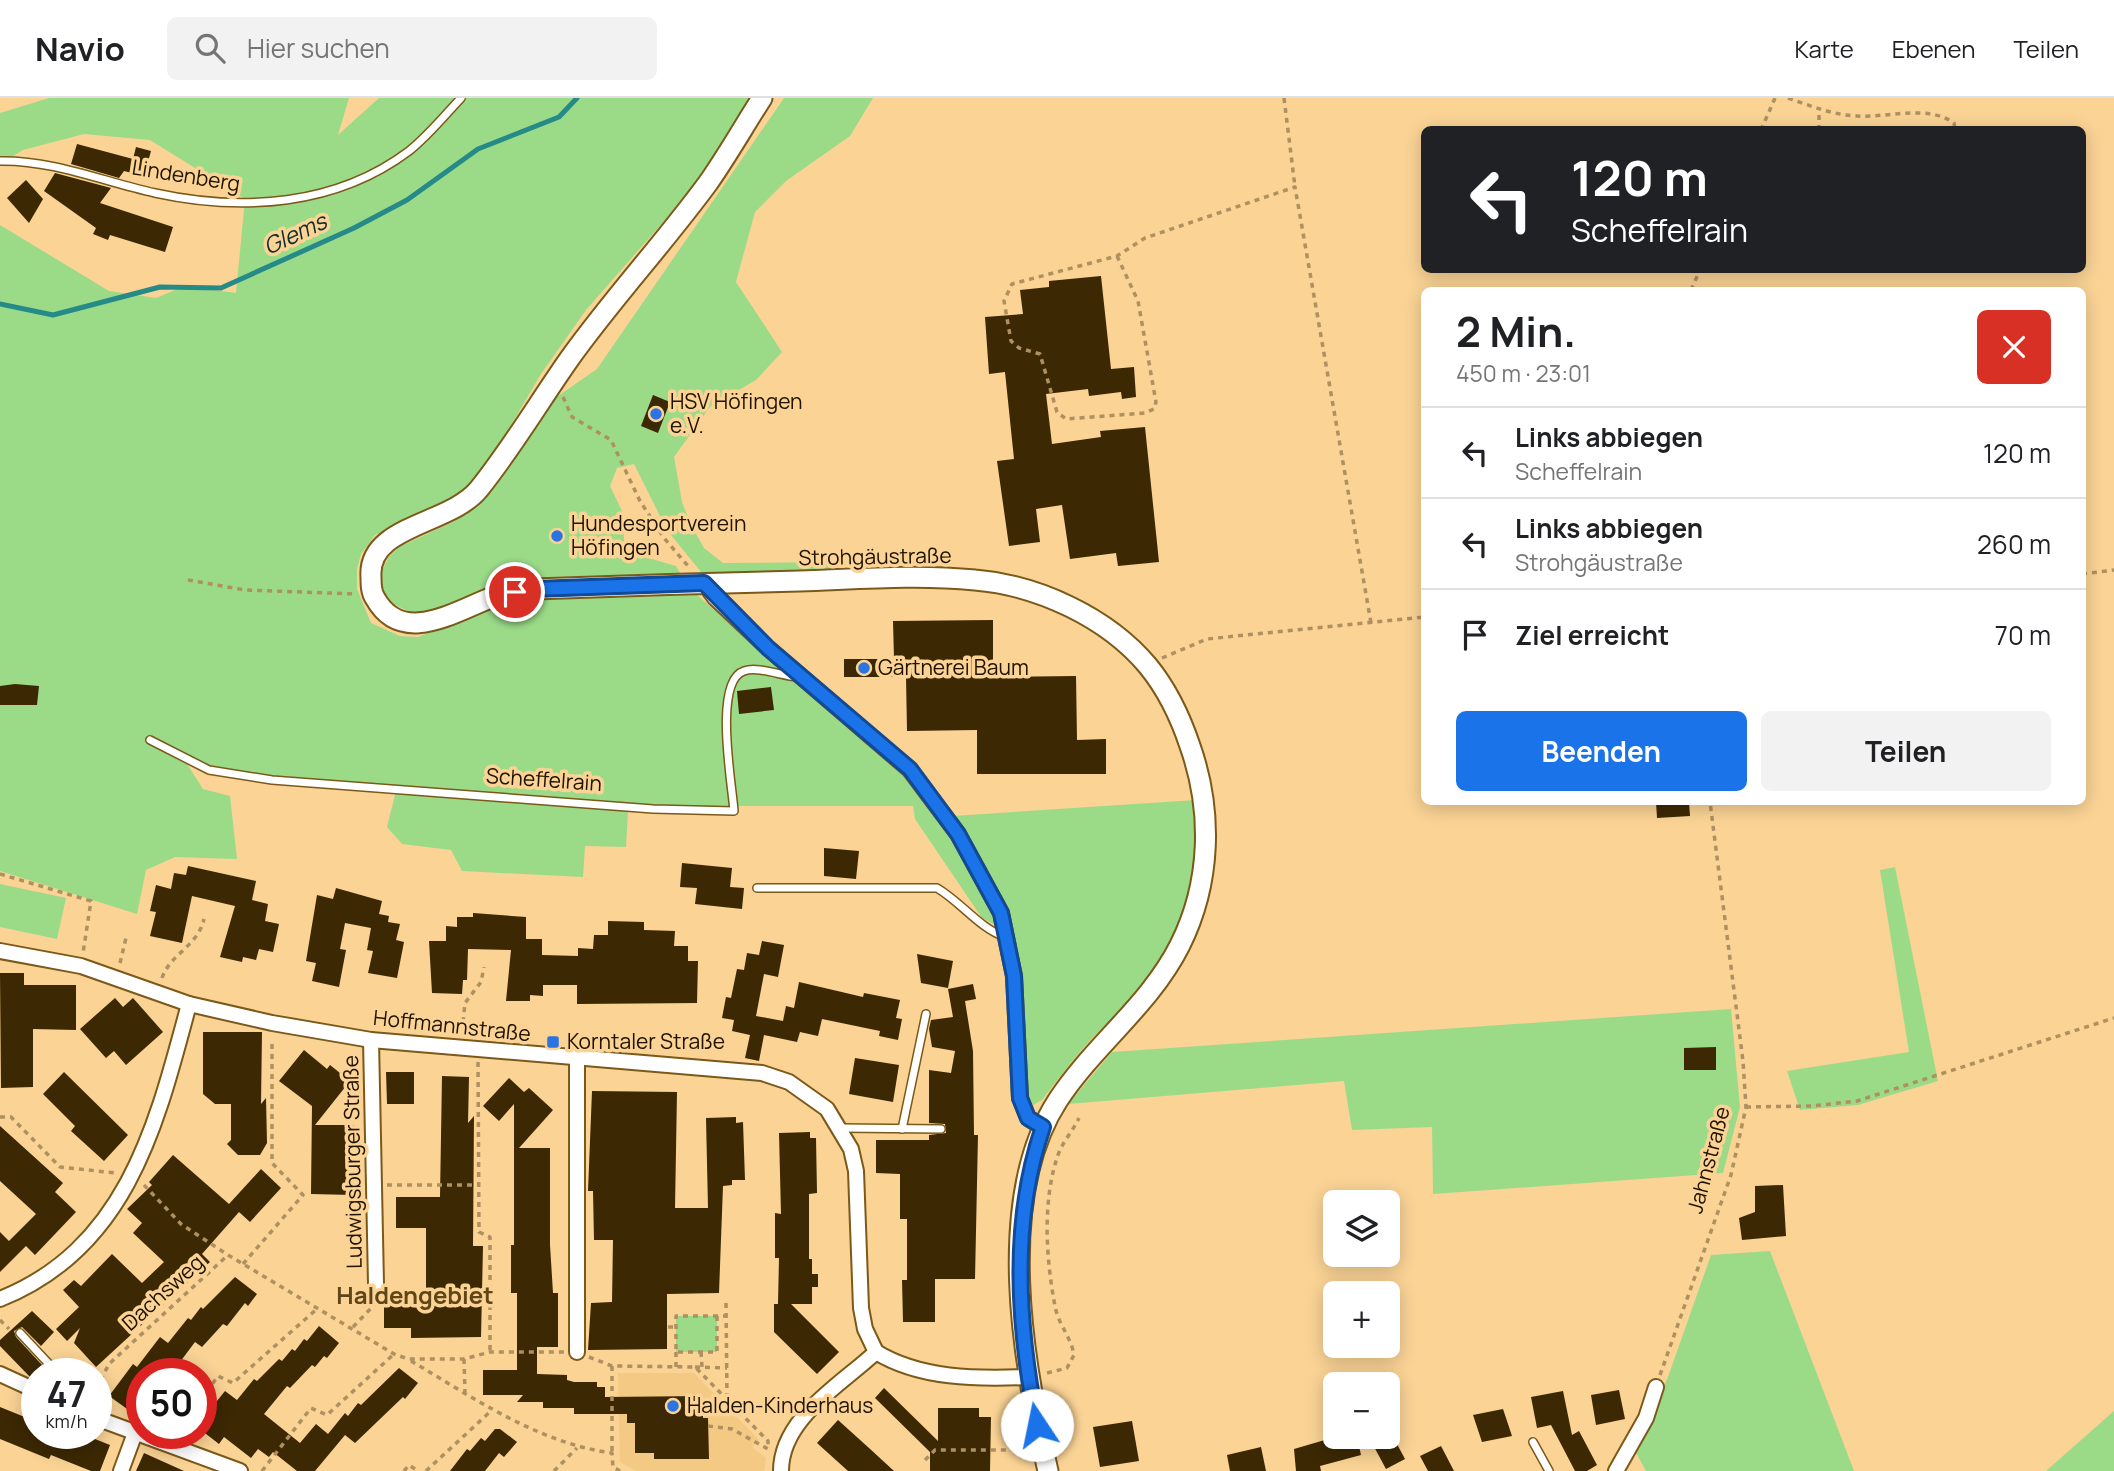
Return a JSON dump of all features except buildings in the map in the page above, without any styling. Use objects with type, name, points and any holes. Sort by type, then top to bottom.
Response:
[{"type":"main road","points":[[373,596],[370,573],[375,554],[382,544],[393,536],[456,509],[474,495],[496,468],[570,358],[708,183],[762,98]]},
{"type":"main road","name":"Strohgäustraße","points":[[373,596],[383,610],[395,619],[421,623],[434,622],[496,596],[534,589],[932,578],[976,580],[1010,586],[1058,601],[1086,617],[1148,666],[1189,741],[1205,799],[1205,855],[1196,905],[1180,945],[1158,980],[1078,1073],[1043,1127],[1025,1195],[1021,1245],[1022,1321],[1027,1377],[1048,1471]]},
{"type":"street","points":[[704,583],[768,648],[910,769],[936,802],[981,870],[1001,913],[1014,976],[1020,1098],[1028,1118],[1043,1127]]},
{"type":"street","name":"Hoffmannstraße","points":[[0,951],[80,966],[189,1003],[272,1023],[371,1040],[577,1059],[716,1067],[762,1073],[789,1082],[827,1109],[841,1128],[851,1149],[856,1171],[861,1308],[864,1329],[876,1353]]},
{"type":"street","points":[[0,1298],[43,1278],[78,1251],[134,1175],[160,1109],[189,1003]]},
{"type":"street","name":"Ludwigsburger Straße","points":[[371,1040],[376,1284]]},
{"type":"street","points":[[577,1059],[577,1353]]},
{"type":"street","points":[[780,1470],[784,1448],[796,1425],[876,1353],[914,1370],[995,1378],[1027,1377]]},
{"type":"street","points":[[0,1374],[21,1384]]},
{"type":"street","points":[[1616,1471],[1642,1427],[1656,1387]]},
{"type":"street","points":[[121,1471],[129,1449]]},
{"type":"street","points":[[179,1449],[240,1471]]},
{"type":"lane","name":"Lindenberg","points":[[0,161],[48,165],[157,193],[230,205],[292,201],[354,183],[410,150],[461,98]]},
{"type":"lane","name":"Scheffelrain","points":[[150,740],[209,770],[272,780],[653,809],[734,811],[726,714],[731,683],[737,674],[746,669],[805,677]]},
{"type":"lane","points":[[757,888],[937,888],[957,900],[991,932],[1007,937]]},
{"type":"lane","points":[[902,1129],[926,1014]]},
{"type":"lane","points":[[841,1128],[941,1129]]},
{"type":"lane","points":[[20,1333],[43,1358]]},
{"type":"lane","points":[[1533,1442],[1549,1471]]},
{"type":"path","points":[[1284,98],[1295,187],[1371,623]]},
{"type":"path","points":[[1763,126],[1775,98]]},
{"type":"path","points":[[1788,98],[1819,110],[1856,116],[1935,113],[1954,123],[1954,126]]},
{"type":"path","points":[[1819,110],[1819,126]]},
{"type":"path","points":[[1116,256],[1138,301],[1156,402],[1154,409],[1144,413],[1066,419],[1057,412],[1040,354],[1020,348],[1011,341],[1004,301],[1013,284],[1116,256],[1145,238],[1295,187]]},
{"type":"path","points":[[563,393],[572,417],[611,440],[640,501],[664,538],[704,583]]},
{"type":"path","points":[[2086,574],[2114,570]]},
{"type":"path","points":[[188,580],[245,590],[373,596]]},
{"type":"path","points":[[1148,666],[1175,650],[1207,639],[1421,617]]},
{"type":"path","name":"Jahnstraße","points":[[1656,1387],[1727,1185],[1745,1107],[1743,1061],[1710,805]]},
{"type":"path","points":[[0,874],[92,901],[80,966]]},
{"type":"path","points":[[163,973],[166,966],[189,947],[202,929],[204,919]]},
{"type":"path","points":[[119,967],[126,938]]},
{"type":"path","points":[[462,1019],[465,1003],[481,982],[484,967]]},
{"type":"path","points":[[1745,1107],[1812,1106],[1857,1101],[2114,1018]]},
{"type":"path","points":[[243,1264],[303,1195],[272,1163],[272,1038]]},
{"type":"path","points":[[478,1069],[479,1232],[491,1237],[490,1353]]},
{"type":"path","points":[[0,1117],[11,1117],[60,1167],[134,1175],[181,1224],[228,1255],[492,1410],[577,1448],[612,1453]]},
{"type":"path","points":[[1027,1377],[1066,1368],[1074,1355],[1072,1341],[1055,1308],[1048,1219],[1058,1154],[1079,1118]]},
{"type":"path","points":[[374,1185],[479,1185]]},
{"type":"path","name":"Dachsweg","points":[[112,1361],[228,1255]]},
{"type":"path","points":[[353,1327],[377,1302],[376,1284]]},
{"type":"path","points":[[726,1303],[727,1399]]},
{"type":"path","points":[[217,1377],[233,1383],[319,1308]]},
{"type":"path","points":[[676,1367],[676,1316],[726,1316]]},
{"type":"path","points":[[676,1352],[717,1352],[717,1316]]},
{"type":"path","points":[[668,1327],[676,1327]]},
{"type":"path","points":[[701,1352],[702,1367]]},
{"type":"path","points":[[408,1359],[464,1359],[490,1353],[577,1353],[612,1366],[727,1368]]},
{"type":"path","points":[[262,1471],[311,1408],[327,1415],[394,1354]]},
{"type":"path","points":[[464,1359],[465,1392]]},
{"type":"path","points":[[612,1366],[613,1467],[620,1471]]},
{"type":"path","points":[[695,1367],[768,1441],[769,1458],[780,1470]]},
{"type":"path","points":[[426,1471],[492,1410]]},
{"type":"path","points":[[708,1426],[732,1429],[768,1450]]},
{"type":"path","points":[[554,1471],[577,1448]]},
{"type":"path","points":[[925,1460],[935,1450],[1043,1450]]},
{"type":"path","points":[[404,1471],[409,1465],[418,1471]]},
{"type":"shaded area","name":"Halden-Kinderhaus","points":[[618,1373],[694,1373],[759,1440],[752,1447],[766,1458],[764,1471],[636,1471],[620,1462]]},
{"type":"green space","points":[[49,98],[349,98],[338,135],[379,98],[751,98],[700,180],[586,310],[541,374],[480,478],[458,501],[375,535],[361,554],[357,569],[357,589],[371,623],[400,636],[418,637],[497,606],[522,600],[697,595],[905,775],[930,804],[976,869],[998,920],[997,926],[982,918],[915,819],[913,806],[739,806],[734,811],[628,811],[626,847],[585,846],[583,877],[462,871],[451,850],[402,844],[387,827],[396,791],[209,770],[182,756],[203,789],[230,796],[237,859],[175,857],[146,870],[137,914],[0,871],[0,225],[109,291],[156,298],[185,286],[236,293],[245,199],[150,140],[84,134],[23,150],[0,164],[0,113]]},
{"type":"green space","points":[[784,98],[873,98],[850,136],[786,181],[755,212],[736,282],[782,352],[756,380],[710,407],[674,457],[682,502],[691,525],[704,548],[723,563],[833,562],[835,573],[705,577],[667,530],[634,464],[617,468],[610,486],[622,511],[625,551],[676,566],[683,578],[416,615],[389,602],[381,586],[382,570],[389,557],[399,547],[455,521],[479,502],[496,486],[545,405],[597,369]]},
{"type":"green space","points":[[1196,800],[1198,826],[1193,877],[1187,902],[1167,950],[1134,999],[1096,1034],[1042,1100],[1033,1105],[1026,1097],[1017,961],[953,816]]},
{"type":"green space","points":[[1895,867],[1938,1081],[1858,1105],[1800,1110],[1787,1071],[1909,1052],[1880,870]]},
{"type":"green space","points":[[0,884],[66,898],[57,939],[0,927]]},
{"type":"green space","points":[[1731,1009],[1740,1107],[1723,1173],[1433,1194],[1432,1127],[1352,1130],[1344,1081],[1068,1104],[1112,1052]]},
{"type":"green space","points":[[1770,1251],[1854,1471],[1646,1471],[1635,1451],[1668,1377],[1711,1255]]},
{"type":"green space","points":[[676,1316],[717,1316],[717,1352],[676,1352]]},
{"type":"green space","points":[[2114,1411],[2114,1471],[2046,1471]]},
{"type":"waterway","name":"Glems","points":[[0,304],[53,315],[160,287],[221,288],[354,228],[407,200],[478,149],[559,117],[577,98]]},
{"type":"place","name":"HSV Höfingen e.V.","points":[[656,414]]},
{"type":"place","name":"Hundesportverein Höfingen","points":[[557,536]]},
{"type":"place","name":"Gärtnerei Baum","points":[[864,668]]},
{"type":"place","name":"Korntaler Straße","points":[[553,1042]]},
{"type":"place","name":"Halden-Kinderhaus","points":[[673,1406]]},
{"type":"district","name":"Haldengebiet","points":[[415,1296]]},
{"type":"route","points":[[515,592],[704,583],[715,598],[768,648],[910,769],[936,802],[981,870],[1001,913],[1014,976],[1020,1098],[1028,1118],[1043,1127],[1033,1155],[1025,1195],[1021,1245],[1022,1321],[1027,1377],[1037,1425]]}]
